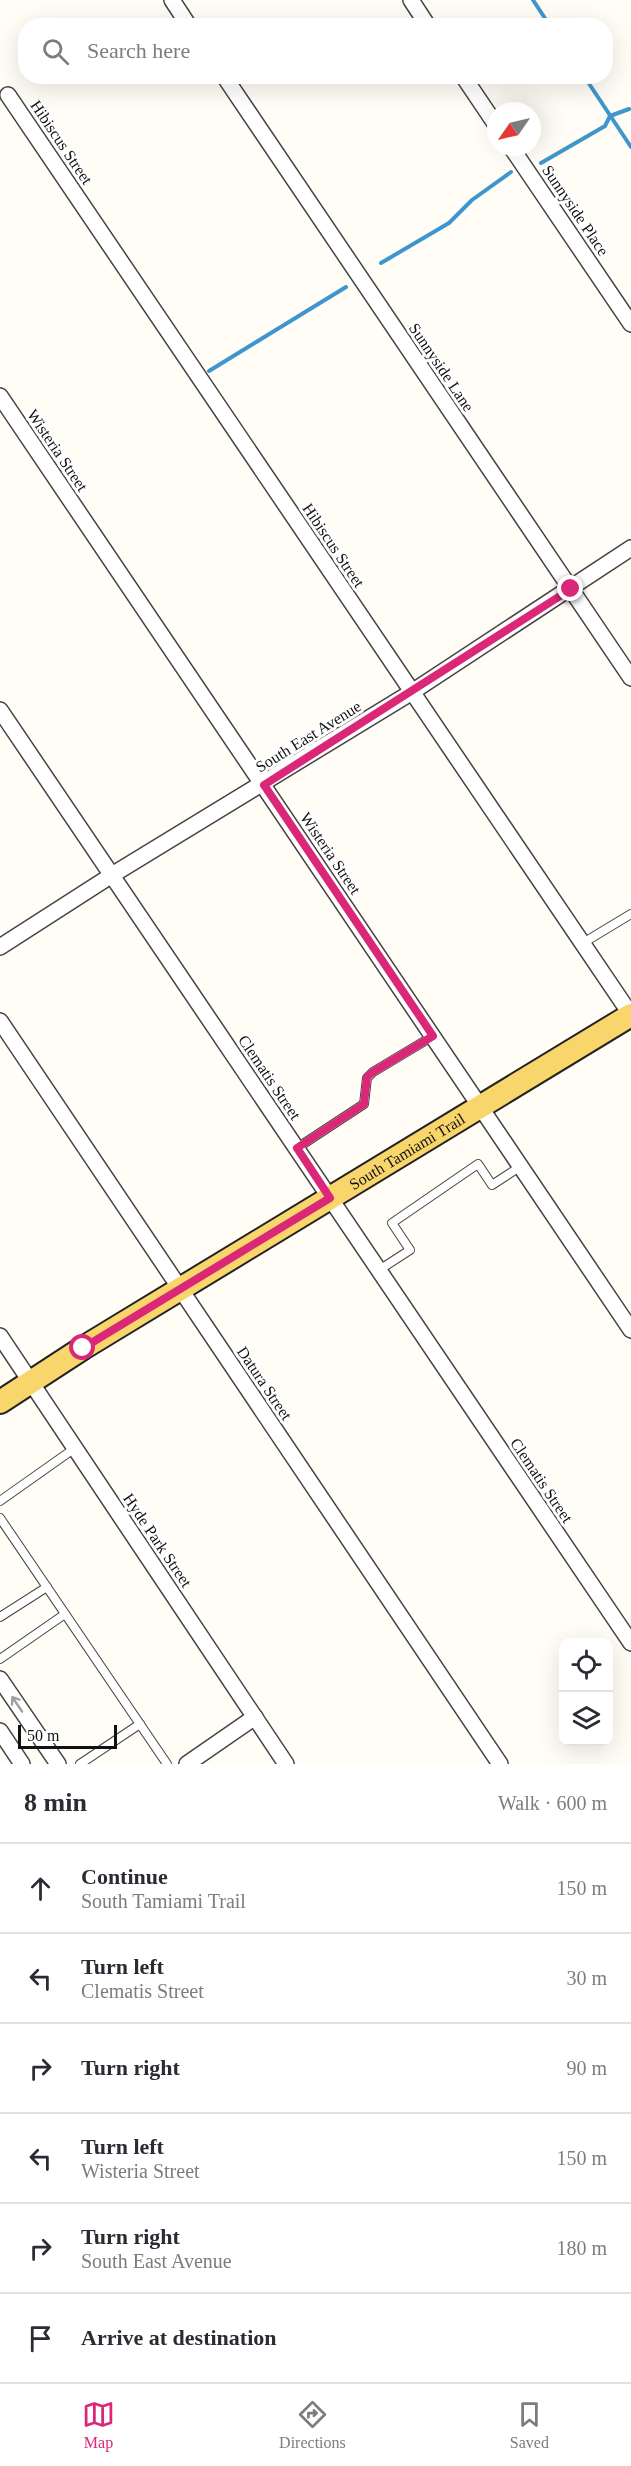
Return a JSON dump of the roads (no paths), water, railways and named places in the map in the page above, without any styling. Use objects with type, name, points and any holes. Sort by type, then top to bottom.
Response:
[{"type":"main road","name":"South Tamiami Trail","points":[[0,1402],[180,1289],[631,1015]]},
{"type":"street","points":[[172,0],[184,18]]},
{"type":"street","points":[[411,0],[423,18]]},
{"type":"street","name":"Sunnyside Lane","points":[[229,84],[631,678]]},
{"type":"street","points":[[468,84],[487,112]]},
{"type":"street","name":"Hibiscus Street","points":[[8,95],[631,1015]]},
{"type":"street","name":"Sunnyside Place","points":[[517,156],[631,324]]},
{"type":"street","name":"Wisteria Street","points":[[0,396],[631,1330]]},
{"type":"street","name":"South East Avenue","points":[[0,947],[112,875],[264,785],[412,692],[631,548]]},
{"type":"street","name":"Clematis Street","points":[[0,710],[631,1643]]},
{"type":"street","name":"Datura Street","points":[[0,1022],[500,1764]]},
{"type":"street","name":"Hyde Park Street","points":[[0,1336],[286,1764]]},
{"type":"street","points":[[0,1679],[58,1764]]},
{"type":"street","points":[[187,1764],[255,1717]]},
{"type":"street","points":[[0,1731],[22,1764]]},
{"type":"lane","points":[[583,943],[631,915]]},
{"type":"lane","points":[[297,1148],[364,1104],[367,1077],[373,1072],[433,1036]]},
{"type":"lane","points":[[379,1270],[410,1250],[393,1223],[478,1164],[492,1185],[521,1166]]},
{"type":"lane","points":[[0,1501],[75,1448]]},
{"type":"lane","points":[[0,1518],[167,1764]]},
{"type":"lane","points":[[0,1617],[46,1587]]},
{"type":"lane","points":[[0,1659],[65,1614]]},
{"type":"lane","points":[[80,1764],[140,1725]]},
{"type":"waterway","points":[[533,0],[545,18]]},
{"type":"waterway","points":[[589,84],[631,147]]},
{"type":"waterway","points":[[541,163],[605,126],[610,116],[629,109]]},
{"type":"waterway","points":[[381,263],[449,223],[472,200],[511,172]]},
{"type":"waterway","points":[[209,371],[346,287]]}]
